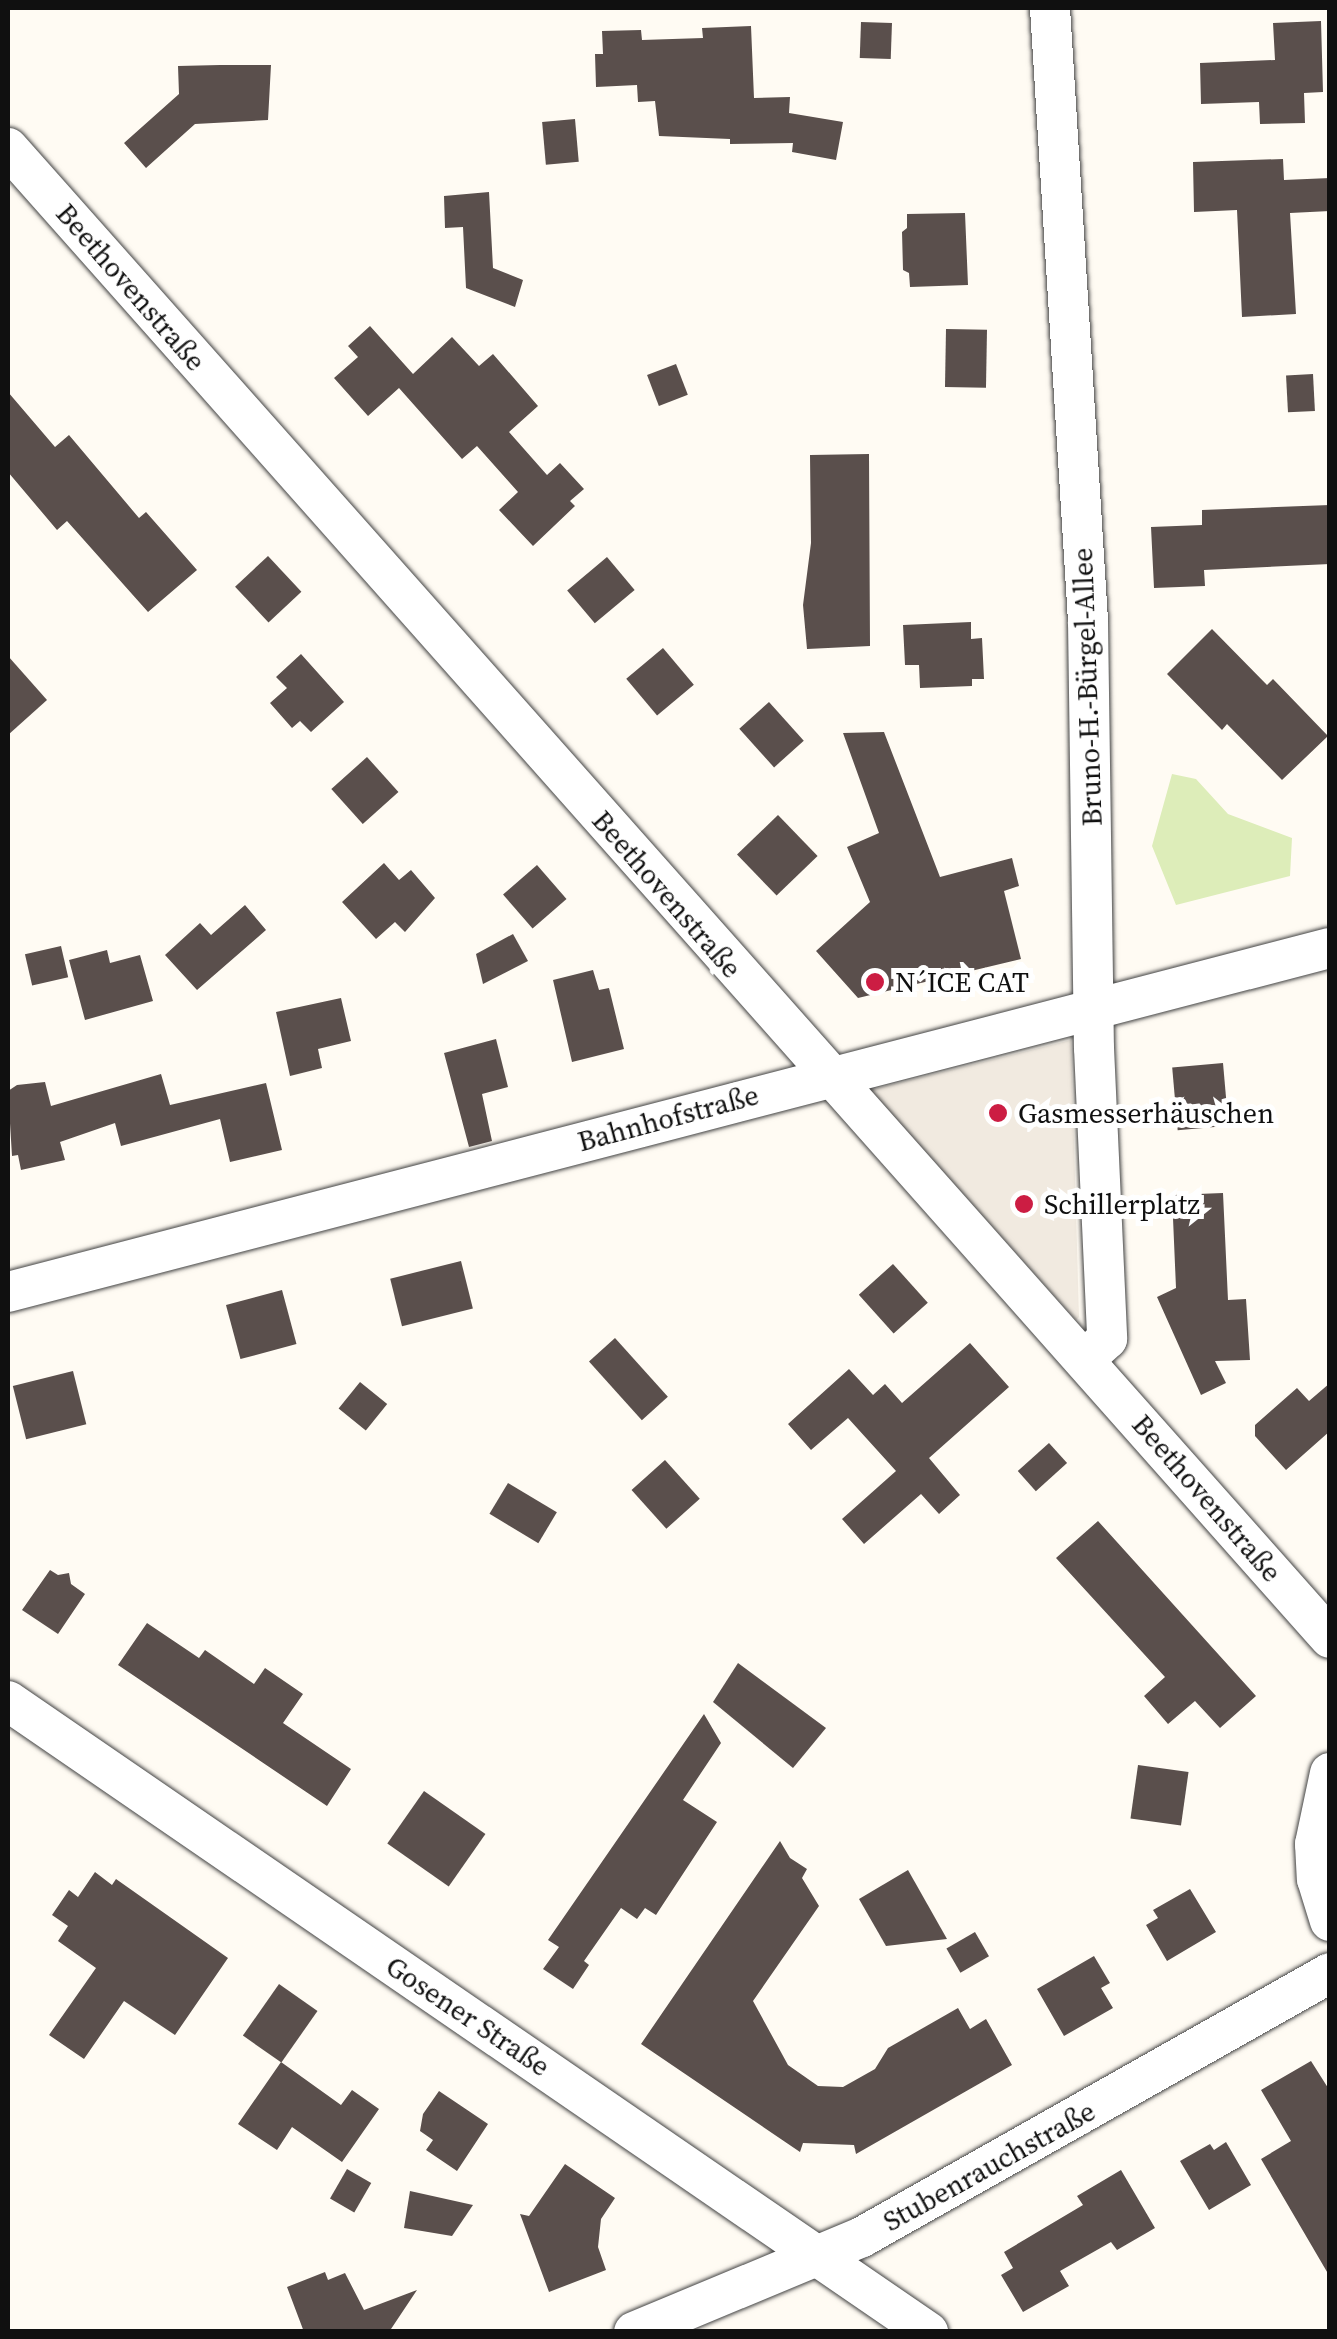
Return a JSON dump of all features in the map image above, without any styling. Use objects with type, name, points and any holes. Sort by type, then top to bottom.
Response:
[{"type":"street","name":"Bruno-H.-Bürgel-Allee","points":[[1050,8],[1088,620],[1095,1010],[1107,1339],[1085,1358]]},
{"type":"street","name":"Beethovenstraße","points":[[8,148],[1330,1638]]},
{"type":"street","name":"Bahnhofstraße","points":[[8,1292],[1330,948]]},
{"type":"street","name":"Gosener Straße","points":[[8,1701],[928,2332]]},
{"type":"street","points":[[1330,1773],[1315,1844],[1317,1879],[1330,1921]]},
{"type":"street","name":"Stubenrauchstraße","points":[[634,2332],[820,2258],[1330,1972]]},
{"type":"green space","points":[[1172,774],[1196,779],[1228,814],[1292,838],[1290,876],[1176,905],[1152,846]]},
{"type":"shaded area","name":"Schillerplatz","points":[[1071,1040],[1079,1317],[1076,1320],[870,1090]]},
{"type":"building","points":[[1321,21],[1323,92],[1304,93],[1305,123],[1260,124],[1259,102],[1201,104],[1200,63],[1275,60],[1273,23]]},
{"type":"building","points":[[861,22],[892,23],[891,59],[860,58]]},
{"type":"building","points":[[751,26],[754,98],[790,97],[789,113],[843,122],[836,160],[792,152],[793,143],[730,144],[730,139],[659,136],[655,101],[638,102],[637,85],[596,87],[595,54],[603,54],[602,31],[641,30],[642,40],[703,38],[702,28]]},
{"type":"building","points":[[271,65],[268,120],[195,124],[146,168],[124,143],[179,94],[178,66]]},
{"type":"building","points":[[575,119],[579,162],[546,165],[542,122]]},
{"type":"building","points":[[1283,159],[1284,180],[1330,178],[1330,211],[1290,213],[1296,314],[1242,317],[1237,210],[1194,212],[1193,162]]},
{"type":"building","points":[[489,192],[493,268],[523,280],[515,307],[466,288],[463,227],[445,228],[444,196]]},
{"type":"building","points":[[965,213],[968,285],[910,287],[909,273],[903,270],[902,232],[907,228],[907,214]]},
{"type":"building","points":[[370,326],[413,374],[452,337],[479,366],[493,354],[538,406],[509,432],[547,475],[560,463],[584,489],[570,501],[575,506],[533,546],[499,510],[518,492],[477,446],[462,459],[399,388],[368,416],[334,378],[358,357],[348,346]]},
{"type":"building","points":[[946,329],[987,330],[986,388],[945,387]]},
{"type":"building","points":[[676,364],[688,395],[659,406],[647,375]]},
{"type":"building","points":[[1313,374],[1315,411],[1288,412],[1286,375]]},
{"type":"building","points":[[8,392],[55,447],[69,435],[139,518],[146,512],[197,570],[148,612],[67,521],[57,530],[8,472]]},
{"type":"building","points":[[869,454],[870,646],[807,649],[803,605],[811,543],[810,455]]},
{"type":"building","points":[[1330,505],[1330,564],[1204,570],[1205,586],[1154,588],[1151,527],[1202,525],[1202,510]]},
{"type":"building","points":[[268,556],[301,592],[269,623],[235,587]]},
{"type":"building","points":[[607,557],[635,590],[595,623],[567,590]]},
{"type":"building","points":[[971,622],[971,639],[982,638],[984,679],[972,679],[972,686],[920,688],[919,665],[905,665],[903,625]]},
{"type":"building","points":[[1212,629],[1267,685],[1273,679],[1328,736],[1282,780],[1227,724],[1222,730],[1167,674]]},
{"type":"building","points":[[663,648],[694,685],[657,716],[626,679]]},
{"type":"building","points":[[301,654],[344,702],[311,732],[300,721],[292,728],[270,703],[287,688],[276,677]]},
{"type":"building","points":[[8,656],[47,700],[8,735]]},
{"type":"building","points":[[769,702],[804,741],[774,767],[739,729]]},
{"type":"building","points":[[884,732],[940,877],[1012,858],[1019,886],[1004,891],[1021,959],[858,998],[816,951],[870,902],[847,847],[879,833],[843,733]]},
{"type":"building","points":[[367,757],[398,792],[363,824],[331,789]]},
{"type":"building","points":[[778,815],[818,856],[777,896],[737,855]]},
{"type":"building","points":[[384,863],[399,880],[411,870],[435,898],[405,932],[395,922],[376,939],[342,902]]},
{"type":"building","points":[[537,865],[567,899],[533,928],[503,895]]},
{"type":"building","points":[[245,905],[266,930],[197,990],[165,955],[200,923],[211,935]]},
{"type":"building","points":[[513,934],[528,961],[483,984],[476,954]]},
{"type":"building","points":[[61,946],[68,977],[32,986],[25,954]]},
{"type":"building","points":[[107,950],[110,963],[140,955],[153,1001],[85,1020],[69,960]]},
{"type":"building","points":[[593,970],[599,990],[609,988],[624,1049],[572,1062],[553,980]]},
{"type":"building","points":[[341,998],[351,1041],[318,1049],[322,1068],[290,1076],[276,1012]]},
{"type":"building","points":[[496,1039],[508,1087],[482,1094],[492,1141],[469,1147],[444,1053]]},
{"type":"building","points":[[1223,1063],[1228,1126],[1178,1130],[1172,1067]]},
{"type":"building","points":[[161,1074],[170,1105],[266,1083],[282,1150],[230,1162],[220,1119],[121,1146],[115,1123],[60,1142],[65,1160],[21,1170],[18,1155],[12,1156],[8,1091],[17,1085],[45,1082],[51,1106]]},
{"type":"building","points":[[1223,1193],[1228,1300],[1246,1299],[1250,1360],[1215,1361],[1226,1383],[1201,1395],[1157,1297],[1176,1288],[1172,1195]]},
{"type":"building","points":[[461,1261],[473,1309],[402,1326],[390,1279]]},
{"type":"building","points":[[893,1264],[928,1303],[894,1333],[859,1295]]},
{"type":"building","points":[[282,1290],[296,1344],[240,1359],[226,1305]]},
{"type":"building","points":[[615,1338],[668,1397],[642,1420],[589,1361]]},
{"type":"building","points":[[970,1343],[1009,1387],[929,1458],[960,1495],[939,1514],[921,1494],[864,1544],[842,1519],[896,1471],[848,1418],[811,1450],[788,1424],[849,1369],[873,1395],[885,1384],[902,1403]]},
{"type":"building","points":[[73,1371],[86,1424],[26,1439],[13,1386]]},
{"type":"building","points":[[360,1382],[387,1404],[366,1430],[339,1408]]},
{"type":"building","points":[[1330,1383],[1330,1431],[1286,1470],[1255,1436],[1255,1425],[1297,1388],[1309,1401]]},
{"type":"building","points":[[1049,1443],[1067,1463],[1036,1491],[1018,1471]]},
{"type":"building","points":[[665,1460],[700,1499],[666,1529],[632,1490]]},
{"type":"building","points":[[508,1483],[557,1512],[538,1543],[489,1514]]},
{"type":"building","points":[[1098,1521],[1256,1696],[1220,1728],[1195,1701],[1168,1724],[1144,1696],[1165,1677],[1056,1558]]},
{"type":"building","points":[[50,1570],[58,1575],[69,1573],[71,1584],[85,1594],[58,1634],[22,1610]]},
{"type":"building","points":[[147,1623],[199,1658],[205,1650],[254,1684],[265,1668],[303,1694],[283,1723],[351,1769],[327,1806],[118,1665]]},
{"type":"building","points":[[738,1663],[826,1728],[793,1768],[713,1702]]},
{"type":"building","points":[[704,1714],[721,1743],[683,1800],[717,1822],[656,1915],[645,1908],[637,1919],[621,1908],[584,1961],[589,1965],[573,1989],[543,1969],[559,1947],[548,1940]]},
{"type":"building","points":[[1138,1765],[1189,1772],[1181,1826],[1130,1818]]},
{"type":"building","points":[[424,1791],[485,1834],[449,1886],[387,1843]]},
{"type":"building","points":[[780,1841],[790,1858],[807,1869],[802,1878],[819,1906],[753,2001],[788,2065],[818,2086],[843,2087],[875,2069],[888,2048],[958,2008],[970,2029],[986,2019],[1012,2065],[856,2154],[854,2145],[803,2143],[800,2152],[641,2044]]},
{"type":"building","points":[[908,1870],[947,1939],[886,1946],[859,1899]]},
{"type":"building","points":[[95,1872],[112,1885],[116,1879],[228,1958],[175,2035],[124,2001],[84,2059],[49,2035],[96,1968],[58,1941],[68,1926],[52,1915],[69,1890],[78,1897]]},
{"type":"building","points":[[1190,1889],[1216,1932],[1167,1961],[1146,1925],[1158,1918],[1153,1910]]},
{"type":"building","points":[[975,1932],[989,1956],[960,1973],[946,1948]]},
{"type":"building","points":[[1094,1956],[1110,1983],[1101,1988],[1113,2008],[1064,2036],[1037,1989]]},
{"type":"building","points":[[279,1984],[318,2011],[281,2063],[243,2036]]},
{"type":"building","points":[[1311,2061],[1330,2091],[1330,2277],[1261,2159],[1291,2141],[1261,2090]]},
{"type":"building","points":[[281,2062],[341,2105],[352,2090],[379,2109],[342,2162],[292,2127],[277,2150],[238,2124]]},
{"type":"building","points":[[439,2091],[488,2124],[457,2171],[426,2150],[433,2140],[420,2131],[423,2114]]},
{"type":"building","points":[[1226,2142],[1251,2185],[1209,2210],[1180,2161],[1210,2144],[1214,2150]]},
{"type":"building","points":[[565,2164],[615,2198],[601,2219],[598,2247],[606,2270],[549,2292],[520,2214],[529,2216]]},
{"type":"building","points":[[347,2169],[371,2183],[354,2212],[330,2198]]},
{"type":"building","points":[[1121,2170],[1155,2228],[1117,2250],[1111,2242],[1060,2271],[1069,2286],[1023,2312],[1001,2275],[1013,2268],[1004,2252],[1083,2205],[1077,2196]]},
{"type":"building","points":[[410,2191],[473,2205],[452,2236],[404,2228]]},
{"type":"building","points":[[325,2272],[328,2280],[345,2273],[364,2310],[417,2290],[389,2332],[304,2332],[287,2287]]},
{"type":"place","name":"N´ICE CAT","points":[[875,982]]},
{"type":"place","name":"Gasmesserhäuschen","points":[[998,1113]]},
{"type":"place","name":"Schillerplatz","points":[[1024,1204]]}]
